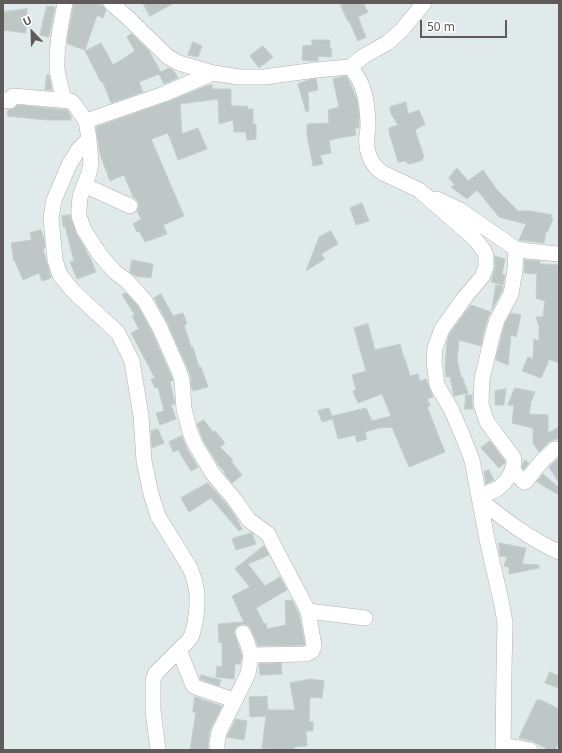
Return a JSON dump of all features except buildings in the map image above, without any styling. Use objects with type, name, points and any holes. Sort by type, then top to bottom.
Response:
[{"type":"street","points":[[64,100],[57,71],[57,64],[60,31],[65,3]]},
{"type":"street","points":[[111,3],[168,57],[179,63],[213,73],[239,77],[264,77],[350,66],[387,43],[401,31],[424,3]]},
{"type":"street","points":[[350,66],[358,78],[365,98],[368,128],[366,136],[369,155],[380,171],[460,210],[516,249],[559,254]]},
{"type":"street","points":[[86,121],[164,94],[213,73]]},
{"type":"street","points":[[3,100],[10,101],[13,96],[73,102],[86,121],[91,163],[80,197],[79,216],[84,230],[100,256],[115,272],[127,281],[145,302],[160,328],[179,370],[182,380],[184,410],[195,444],[213,474],[235,500],[249,520],[268,534],[308,611],[314,646],[310,653],[251,655]]},
{"type":"street","points":[[89,139],[78,150],[69,165],[54,200],[51,218],[55,260],[60,275],[69,286],[118,333],[132,361],[141,416],[144,461],[151,494],[158,516],[190,568],[197,593],[197,608],[192,635],[189,640],[156,673],[153,680],[153,710],[158,750]]},
{"type":"street","points":[[84,185],[130,206]]},
{"type":"street","points":[[419,190],[475,239],[484,250],[486,256],[486,267],[482,277],[465,297],[442,329],[435,348],[434,362],[437,385],[451,409],[472,460],[488,544],[502,605],[505,623],[503,748],[530,750]]},
{"type":"street","points":[[480,498],[498,489],[512,470],[514,460],[487,422],[480,404],[482,379],[493,333],[497,320],[510,294],[515,270],[516,249]]},
{"type":"street","points":[[512,470],[522,481],[526,481],[541,462],[555,449]]},
{"type":"street","points":[[480,498],[508,522],[543,545],[559,552]]},
{"type":"street","points":[[308,611],[365,618]]},
{"type":"street","points":[[217,750],[219,732],[248,674],[251,655],[243,633]]},
{"type":"street","points":[[179,650],[193,685],[234,700]]}]
